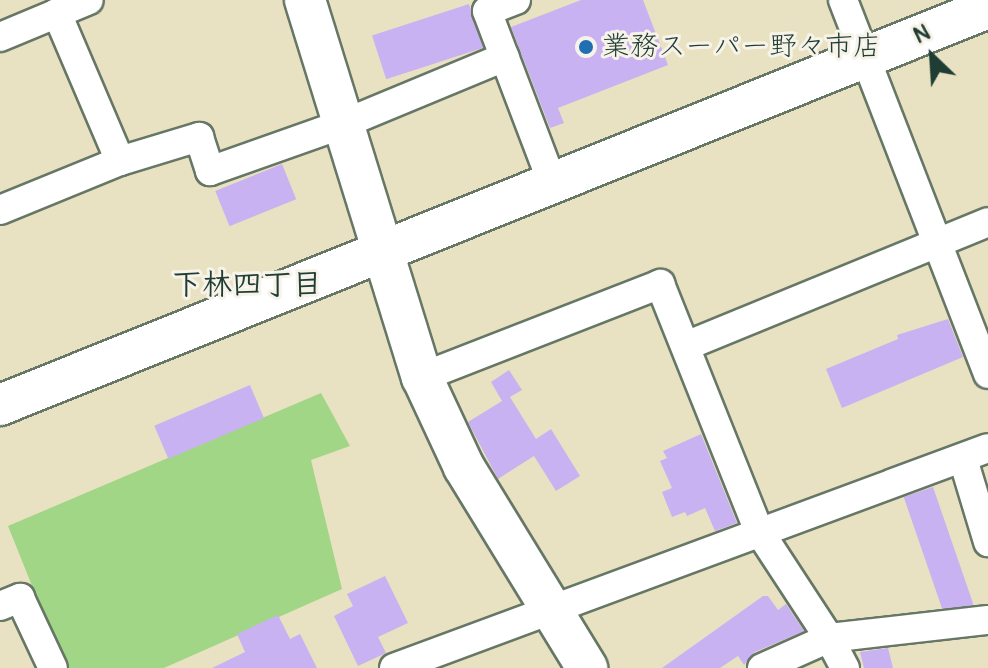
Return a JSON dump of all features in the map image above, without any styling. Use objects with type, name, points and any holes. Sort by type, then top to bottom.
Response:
[{"type":"street","points":[[0,37],[89,0]]},
{"type":"street","points":[[305,0],[422,377],[464,467],[587,668]]},
{"type":"street","points":[[843,0],[988,374]]},
{"type":"street","points":[[501,3],[487,11],[552,182]]},
{"type":"street","points":[[0,405],[988,8]]},
{"type":"street","points":[[57,13],[120,161]]},
{"type":"street","points":[[0,210],[120,161],[199,137],[210,171],[343,124],[505,57]]},
{"type":"street","points":[[686,346],[988,222]]},
{"type":"street","points":[[422,377],[660,284],[759,531],[845,668]]},
{"type":"street","points":[[394,668],[551,607],[976,453],[988,542]]},
{"type":"street","points":[[0,606],[20,598],[53,668]]},
{"type":"street","points":[[762,668],[829,638],[988,620]]},
{"type":"green space","points":[[321,393],[350,446],[311,460],[342,589],[164,668],[65,668],[8,526]]},
{"type":"building","name":"業務スーパー野々市店","points":[[581,0],[643,0],[668,65],[558,108],[564,123],[550,128],[511,27]]},
{"type":"building","points":[[469,4],[483,48],[386,79],[372,36]]},
{"type":"building","points":[[282,164],[296,199],[229,226],[215,191]]},
{"type":"building","points":[[948,319],[963,357],[842,408],[826,369],[898,339],[897,335]]},
{"type":"building","points":[[509,370],[522,390],[510,397],[536,439],[551,429],[580,476],[556,491],[534,456],[498,479],[468,422],[502,401],[491,382]]},
{"type":"building","points":[[250,385],[264,418],[168,459],[154,426]]},
{"type":"building","points":[[701,434],[737,523],[715,531],[705,508],[687,516],[685,512],[672,517],[662,492],[672,488],[660,461],[667,458],[663,451]]},
{"type":"building","points":[[933,487],[973,604],[944,614],[904,497]]},
{"type":"building","points":[[385,576],[408,623],[378,637],[386,653],[358,666],[334,616],[353,606],[347,594]]},
{"type":"building","points":[[763,596],[768,596],[778,610],[786,604],[804,631],[755,652],[744,665],[738,656],[720,668],[662,668]]},
{"type":"building","points":[[278,615],[290,639],[300,634],[317,668],[212,668],[245,652],[237,634]]},
{"type":"building","points":[[888,648],[893,668],[864,668],[860,652]]},
{"type":"place","name":"業務スーパー野々市店","points":[[586,47]]},
{"type":"district","name":"下林四丁目","points":[[247,285]]}]
